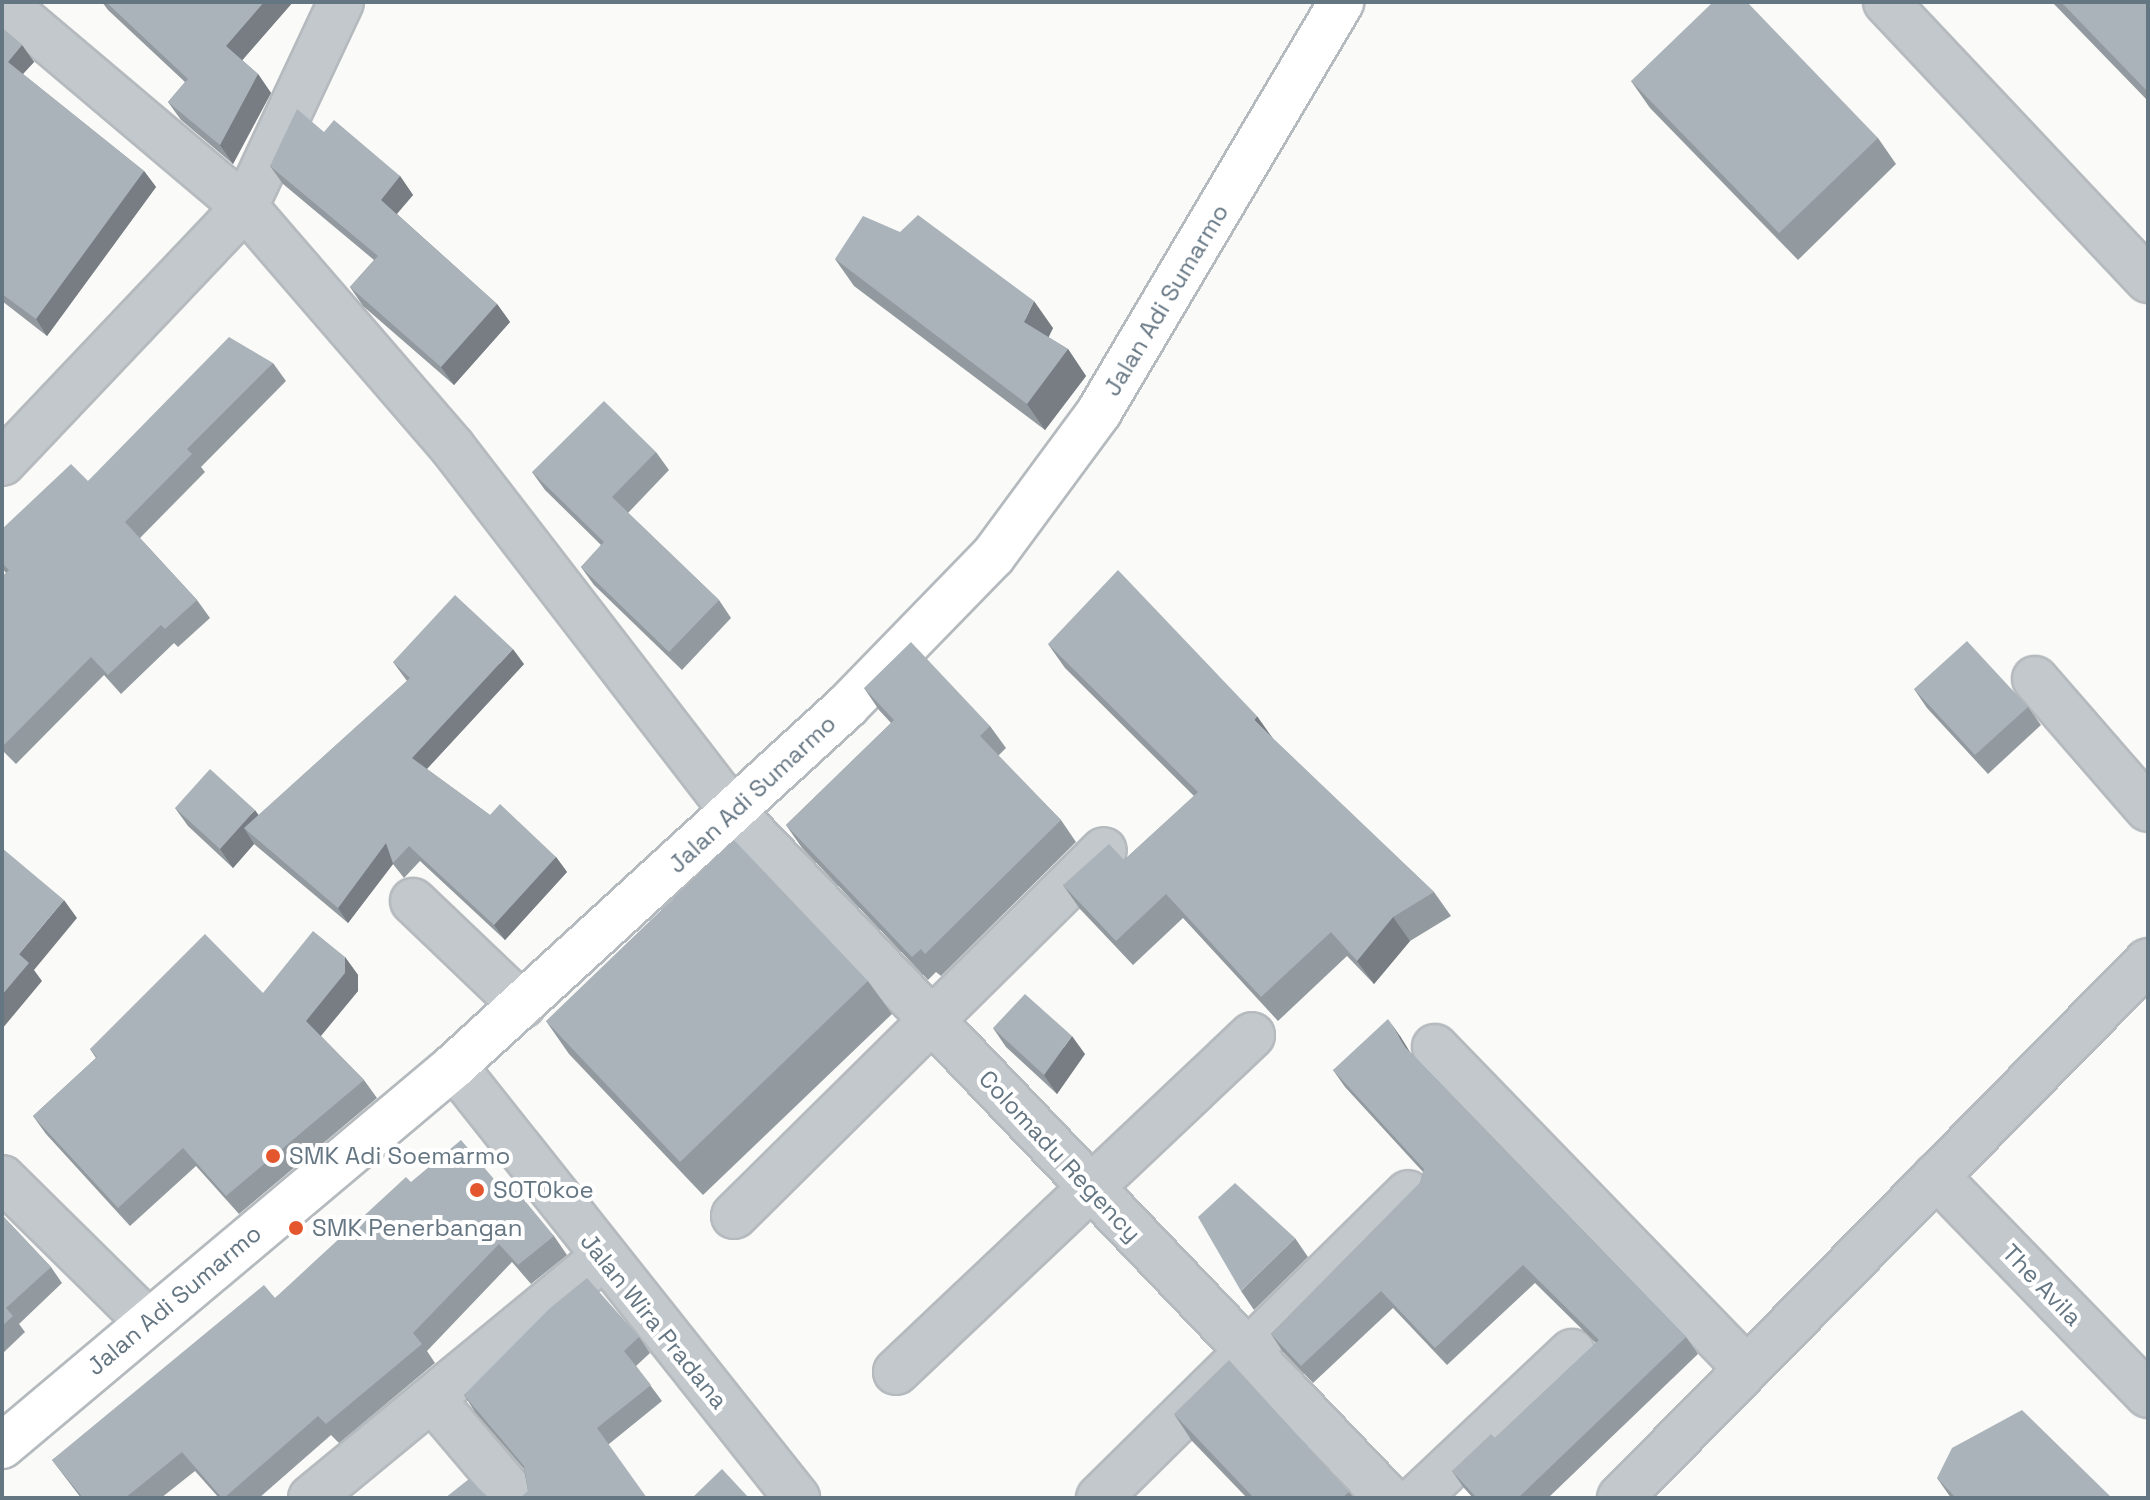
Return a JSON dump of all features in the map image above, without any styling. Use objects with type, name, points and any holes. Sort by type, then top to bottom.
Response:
[{"type":"main road","name":"Jalan Adi Sumarmo","points":[[2,1446],[454,1066],[522,1005],[847,706],[993,556],[1043,493],[1099,412],[1341,2]]},
{"type":"street","name":"Colomadu Regency","points":[[2,2],[245,207],[453,448],[733,812],[1388,1498]]},
{"type":"street","points":[[2,463],[245,207],[341,2]]},
{"type":"street","points":[[1886,2],[2148,280]]},
{"type":"street","points":[[2035,679],[2148,809]]},
{"type":"street","points":[[734,1216],[934,1022],[1104,850]]},
{"type":"street","points":[[413,901],[522,1005]]},
{"type":"street","points":[[1646,1489],[1747,1369],[2148,961]]},
{"type":"street","points":[[896,1372],[1252,1035]]},
{"type":"street","points":[[1435,1047],[1747,1369]]},
{"type":"street","name":"Jalan Wira Pradana","points":[[454,1066],[602,1258],[797,1498]]},
{"type":"street","name":"The Avila","points":[[1936,1176],[2148,1395]]},
{"type":"street","points":[[2,1178],[147,1321]]},
{"type":"street","points":[[1099,1498],[1408,1193]]},
{"type":"street","points":[[311,1498],[602,1258]]},
{"type":"street","points":[[1417,1498],[1572,1352]]},
{"type":"street","points":[[432,1399],[516,1498]]},
{"type":"building","points":[[106,2],[264,2],[226,46],[258,74],[220,145],[168,102],[188,79]]},
{"type":"building","points":[[1713,2],[1747,2],[1878,138],[1779,233],[1631,81]]},
{"type":"building","points":[[2061,2],[2148,2],[2148,92]]},
{"type":"building","points":[[2,28],[22,45],[8,62],[144,171],[36,319],[2,294]]},
{"type":"building","points":[[297,109],[324,132],[334,120],[400,176],[381,200],[497,304],[441,367],[350,287],[378,256],[270,166]]},
{"type":"building","points":[[918,215],[1034,301],[1024,322],[1068,349],[1027,404],[835,259],[863,216],[900,232]]},
{"type":"building","points":[[229,337],[273,363],[187,449],[192,454],[125,522],[197,600],[165,629],[161,625],[108,675],[91,657],[3,746],[2,577],[9,570],[2,563],[2,529],[71,464],[88,481]]},
{"type":"building","points":[[604,401],[656,452],[612,497],[719,600],[669,652],[581,567],[604,542],[532,472]]},
{"type":"building","points":[[1118,570],[1257,716],[1254,720],[1434,892],[1393,917],[1357,961],[1331,932],[1261,997],[1166,894],[1116,941],[1063,885],[1109,844],[1124,860],[1198,792],[1048,644]]},
{"type":"building","points":[[455,595],[513,649],[412,758],[490,815],[500,804],[556,857],[494,925],[409,846],[393,863],[386,843],[338,908],[244,828],[410,678],[393,662]]},
{"type":"building","points":[[1967,641],[2028,707],[1975,755],[1914,689]]},
{"type":"building","points":[[911,642],[990,726],[980,736],[1061,820],[925,954],[921,949],[912,957],[786,825],[894,720],[864,688]]},
{"type":"building","points":[[210,769],[255,810],[220,849],[175,808]]},
{"type":"building","points":[[734,840],[868,981],[680,1162],[546,1021]]},
{"type":"building","points":[[2,848],[64,900],[19,954],[29,963],[2,995]]},
{"type":"building","points":[[313,931],[345,957],[345,973],[306,1021],[364,1080],[226,1196],[183,1148],[118,1208],[33,1116],[97,1057],[90,1049],[205,934],[263,993]]},
{"type":"building","points":[[1025,994],[1072,1036],[1044,1075],[993,1028]]},
{"type":"building","points":[[1388,1019],[1405,1047],[1686,1337],[1518,1498],[1474,1498],[1452,1471],[1491,1434],[1495,1438],[1599,1340],[1523,1265],[1435,1348],[1381,1291],[1301,1366],[1271,1334],[1420,1183],[1424,1169],[1333,1070]]},
{"type":"building","points":[[461,1140],[509,1197],[516,1190],[554,1236],[518,1265],[499,1244],[413,1333],[422,1344],[326,1424],[318,1416],[224,1498],[182,1452],[125,1498],[83,1498],[52,1460],[264,1285],[275,1298],[406,1177],[411,1182]]},
{"type":"building","points":[[1235,1183],[1295,1238],[1241,1291],[1198,1217]]},
{"type":"building","points":[[2,1215],[51,1267],[6,1308],[13,1316],[2,1326]]},
{"type":"building","points":[[587,1278],[639,1337],[624,1351],[651,1385],[597,1428],[647,1498],[520,1498],[528,1491],[524,1466],[464,1395],[549,1309]]},
{"type":"building","points":[[1229,1360],[1349,1492],[1342,1498],[1254,1498],[1174,1414]]},
{"type":"building","points":[[2022,1410],[2112,1498],[1956,1498],[1937,1478],[1952,1448]]},
{"type":"building","points":[[722,1469],[749,1498],[692,1498]]},
{"type":"building","points":[[469,1479],[489,1498],[445,1498]]},
{"type":"place","name":"SMK Adi Soemarmo","points":[[273,1156]]},
{"type":"place","name":"SOTOkoe","points":[[477,1190]]},
{"type":"place","name":"SMK Penerbangan","points":[[296,1228]]}]
